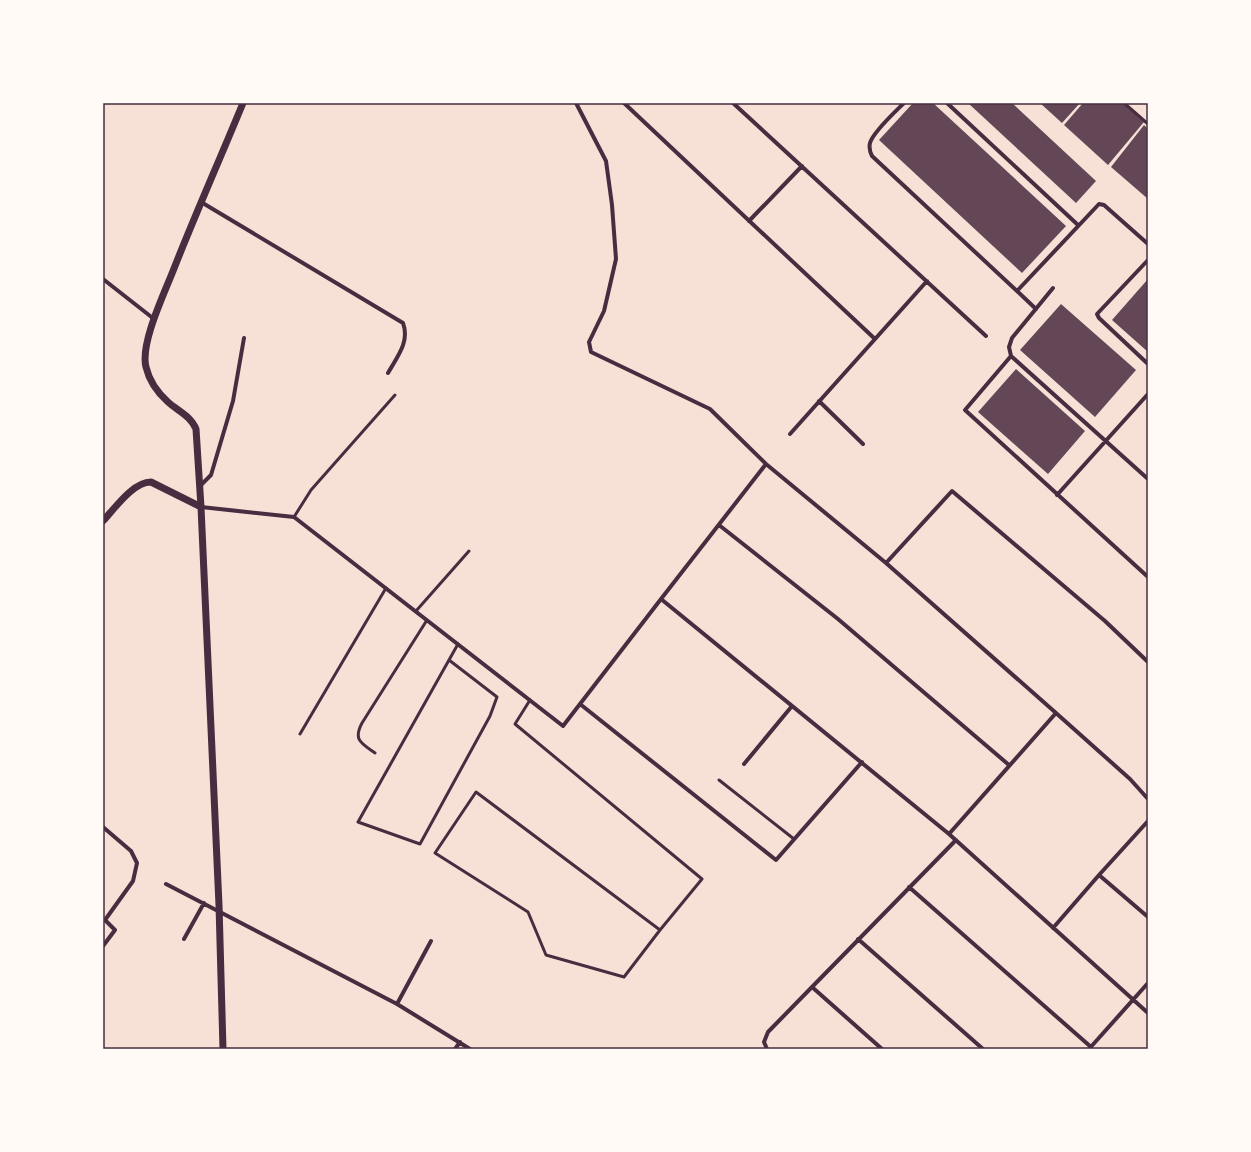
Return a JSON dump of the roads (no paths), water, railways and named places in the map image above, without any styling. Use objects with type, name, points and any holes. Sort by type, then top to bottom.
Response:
[{"type":"street","points":[[222,1049],[219,911],[201,485],[196,429],[194,424],[161,395],[146,366],[145,356],[154,319],[200,202],[243,103]]},
{"type":"street","points":[[576,103],[606,161],[612,205],[616,259],[604,311],[589,342],[591,352],[710,409],[766,464],[886,563],[1130,779],[1148,799]]},
{"type":"street","points":[[624,103],[875,339]]},
{"type":"street","points":[[733,103],[986,336]]},
{"type":"street","points":[[904,103],[874,136],[870,143],[869,149],[872,156],[1036,309]]},
{"type":"street","points":[[947,103],[1078,225]]},
{"type":"street","points":[[750,221],[802,166]]},
{"type":"street","points":[[200,202],[403,323],[406,329],[404,346],[388,373]]},
{"type":"street","points":[[1017,291],[1096,205],[1102,203],[1148,244]]},
{"type":"street","points":[[1148,260],[1098,314],[1099,318],[1148,364]]},
{"type":"street","points":[[103,279],[154,319]]},
{"type":"street","points":[[790,434],[927,281]]},
{"type":"street","points":[[1053,288],[1012,338],[1009,347],[1010,356],[1148,479]]},
{"type":"street","points":[[201,485],[211,475],[233,401],[244,338]]},
{"type":"street","points":[[1010,356],[965,410],[1148,577]]},
{"type":"street","points":[[1057,494],[1148,394]]},
{"type":"street","points":[[819,401],[863,444]]},
{"type":"street","points":[[103,521],[131,491],[146,482],[150,482],[201,507],[294,517],[564,726],[766,464]]},
{"type":"street","points":[[886,563],[952,491],[1106,621],[1148,662]]},
{"type":"street","points":[[719,525],[838,618],[1009,765]]},
{"type":"street","points":[[661,599],[949,834],[1148,1013]]},
{"type":"street","points":[[580,704],[776,860],[862,762]]},
{"type":"street","points":[[744,764],[792,706]]},
{"type":"street","points":[[949,834],[1056,713]]},
{"type":"street","points":[[1053,928],[1148,821]]},
{"type":"street","points":[[103,827],[131,851],[137,863],[133,881],[105,920],[115,930],[103,946]]},
{"type":"street","points":[[767,1049],[764,1042],[768,1032],[956,840]]},
{"type":"street","points":[[1099,875],[1148,918]]},
{"type":"street","points":[[166,884],[397,1004],[470,1049]]},
{"type":"street","points":[[909,887],[1090,1048],[1148,983]]},
{"type":"street","points":[[184,939],[204,904]]},
{"type":"street","points":[[858,939],[983,1049]]},
{"type":"street","points":[[397,1004],[431,941]]},
{"type":"street","points":[[812,987],[882,1049]]},
{"type":"street","points":[[455,1049],[460,1042]]},
{"type":"lane","points":[[1124,103],[1148,124]]},
{"type":"lane","points":[[294,517],[311,490],[395,395]]},
{"type":"lane","points":[[416,611],[469,551]]},
{"type":"lane","points":[[300,734],[386,588]]},
{"type":"lane","points":[[375,753],[363,744],[358,737],[358,731],[362,722],[427,620]]},
{"type":"lane","points":[[449,660],[497,697],[490,716],[420,844],[358,822],[449,660],[458,644]]},
{"type":"lane","points":[[530,700],[515,724],[702,879],[624,977],[546,955],[528,912],[435,853],[476,792],[660,930]]},
{"type":"lane","points":[[719,780],[794,840]]}]
